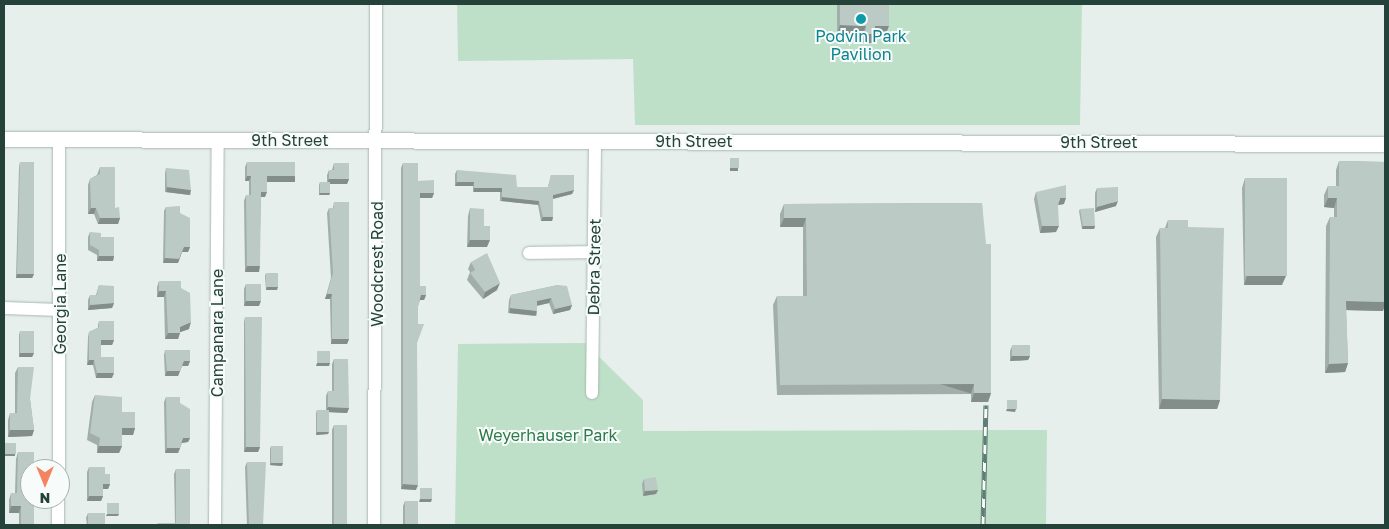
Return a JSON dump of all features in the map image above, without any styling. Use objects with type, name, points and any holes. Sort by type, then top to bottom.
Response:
[{"type":"street","name":"Woodcrest Road","points":[[374,525],[378,139],[376,4]]},
{"type":"street","name":"9th Street","points":[[4,139],[1385,144]]},
{"type":"street","name":"Georgia Lane","points":[[58,139],[59,459]]},
{"type":"street","name":"Campanara Lane","points":[[215,525],[218,140]]},
{"type":"street","name":"Debra Street","points":[[592,393],[595,141]]},
{"type":"street","points":[[529,253],[594,252]]},
{"type":"street","points":[[4,308],[60,310]]},
{"type":"street","points":[[58,509],[58,525]]},
{"type":"green space","points":[[457,4],[1082,4],[1080,125],[635,125],[633,59],[458,61]]},
{"type":"green space","name":"Weyerhauser Park","points":[[585,343],[643,400],[643,431],[1047,430],[1046,525],[455,525],[458,344]]},
{"type":"building","name":"Podvin Park Pavilion","points":[[840,4],[889,4],[889,26],[875,26],[875,34],[865,34],[866,26],[840,25]]},
{"type":"building","points":[[730,158],[739,158],[739,168],[730,168]]},
{"type":"building","points":[[1339,161],[1385,162],[1385,302],[1346,301],[1348,363],[1329,364],[1330,217],[1337,217],[1337,198],[1328,198],[1328,186],[1339,186]]},
{"type":"building","points":[[20,162],[34,162],[34,274],[17,274]]},
{"type":"building","points":[[247,162],[295,162],[295,176],[267,176],[267,192],[261,192],[260,266],[247,266],[246,195],[251,195],[251,176],[247,176]]},
{"type":"building","points":[[334,163],[349,163],[349,179],[329,179],[329,170],[334,170]]},
{"type":"building","points":[[403,163],[418,163],[418,181],[434,180],[434,193],[420,193],[420,286],[426,286],[426,295],[421,295],[418,306],[418,324],[424,324],[417,343],[418,485],[403,484]]},
{"type":"building","points":[[100,167],[115,167],[115,208],[119,207],[120,218],[100,218],[96,208],[91,208],[90,179],[100,174]]},
{"type":"building","points":[[166,168],[189,170],[191,190],[167,187]]},
{"type":"building","points":[[457,170],[516,175],[517,187],[548,187],[551,175],[574,175],[574,190],[553,195],[553,217],[543,217],[539,201],[502,197],[502,188],[474,188],[474,182],[457,182]]},
{"type":"building","points":[[1245,178],[1287,178],[1287,276],[1245,276]]},
{"type":"building","points":[[320,182],[330,182],[330,193],[320,193]]},
{"type":"building","points":[[1066,185],[1066,198],[1060,198],[1058,205],[1059,226],[1042,226],[1036,192]]},
{"type":"building","points":[[1118,187],[1118,201],[1097,207],[1097,188]]},
{"type":"building","points":[[334,202],[349,202],[349,339],[332,339],[332,294],[327,294],[333,273],[329,208],[334,208]]},
{"type":"building","points":[[982,203],[986,244],[991,244],[991,393],[974,393],[974,384],[780,385],[777,296],[807,296],[806,218],[784,218],[784,204]]},
{"type":"building","points":[[180,206],[180,213],[190,218],[190,247],[184,247],[179,259],[165,258],[166,207]]},
{"type":"building","points":[[470,208],[484,209],[484,226],[490,226],[490,240],[470,240]]},
{"type":"building","points":[[1094,208],[1095,226],[1083,226],[1080,209]]},
{"type":"building","points":[[1168,220],[1188,220],[1188,227],[1224,228],[1220,400],[1162,399],[1160,228],[1168,228]]},
{"type":"building","points":[[90,232],[101,233],[101,237],[114,237],[114,256],[99,256],[99,250],[90,245]]},
{"type":"building","points":[[487,253],[500,283],[485,292],[470,273],[475,270],[471,262]]},
{"type":"building","points":[[266,273],[278,273],[278,287],[266,287]]},
{"type":"building","points":[[159,281],[181,281],[181,288],[190,293],[191,322],[180,327],[180,333],[168,333],[166,291],[159,291]]},
{"type":"building","points":[[246,284],[261,284],[261,301],[246,301]]},
{"type":"building","points":[[99,285],[114,286],[114,303],[90,305],[90,295],[97,295]]},
{"type":"building","points":[[558,285],[567,286],[572,305],[555,309],[551,298],[537,301],[537,311],[510,308],[511,295]]},
{"type":"building","points":[[245,317],[262,317],[260,447],[246,447]]},
{"type":"building","points":[[99,321],[114,321],[114,340],[101,340],[101,357],[114,357],[114,373],[97,373],[94,360],[89,360],[89,332],[99,327]]},
{"type":"building","points":[[20,331],[34,331],[34,353],[20,353]]},
{"type":"building","points":[[1012,345],[1030,345],[1030,356],[1012,356]]},
{"type":"building","points":[[165,350],[190,350],[190,361],[184,361],[180,371],[167,371]]},
{"type":"building","points":[[317,351],[330,351],[330,363],[317,363]]},
{"type":"building","points":[[334,359],[348,359],[349,408],[328,407],[328,391],[334,391]]},
{"type":"building","points":[[18,367],[34,367],[30,399],[34,430],[10,430],[10,413],[17,413]]},
{"type":"building","points":[[95,395],[122,397],[122,412],[135,412],[135,428],[122,428],[122,446],[99,446],[100,438],[90,433]]},
{"type":"building","points":[[166,397],[180,397],[180,403],[190,409],[190,438],[183,438],[180,448],[167,448]]},
{"type":"building","points":[[1007,400],[1017,400],[1017,409],[1007,409]]},
{"type":"building","points":[[317,410],[329,410],[329,432],[317,432]]},
{"type":"building","points":[[334,425],[347,425],[347,525],[334,525]]},
{"type":"building","points":[[4,443],[16,443],[16,454],[4,454]]},
{"type":"building","points":[[271,446],[283,446],[283,463],[271,463]]},
{"type":"building","points":[[18,452],[34,452],[34,459],[20,459],[20,506],[11,506],[11,493],[17,493]]},
{"type":"building","points":[[247,462],[266,462],[263,525],[249,525]]},
{"type":"building","points":[[89,467],[105,467],[105,474],[110,474],[110,484],[103,484],[103,496],[89,496]]},
{"type":"building","points":[[176,469],[190,469],[190,525],[158,525],[158,523],[176,523]]},
{"type":"building","points":[[656,477],[658,490],[645,491],[644,479]]},
{"type":"building","points":[[420,488],[432,488],[432,499],[420,499]]},
{"type":"building","points":[[405,501],[418,501],[418,525],[405,525]]},
{"type":"building","points":[[107,503],[119,503],[119,514],[107,514]]},
{"type":"building","points":[[21,509],[34,509],[34,525],[21,525]]},
{"type":"building","points":[[88,513],[105,513],[105,525],[88,525]]},
{"type":"railway","points":[[983,525],[986,405]]},
{"type":"place","name":"Podvin Park Pavilion","points":[[861,19]]}]
